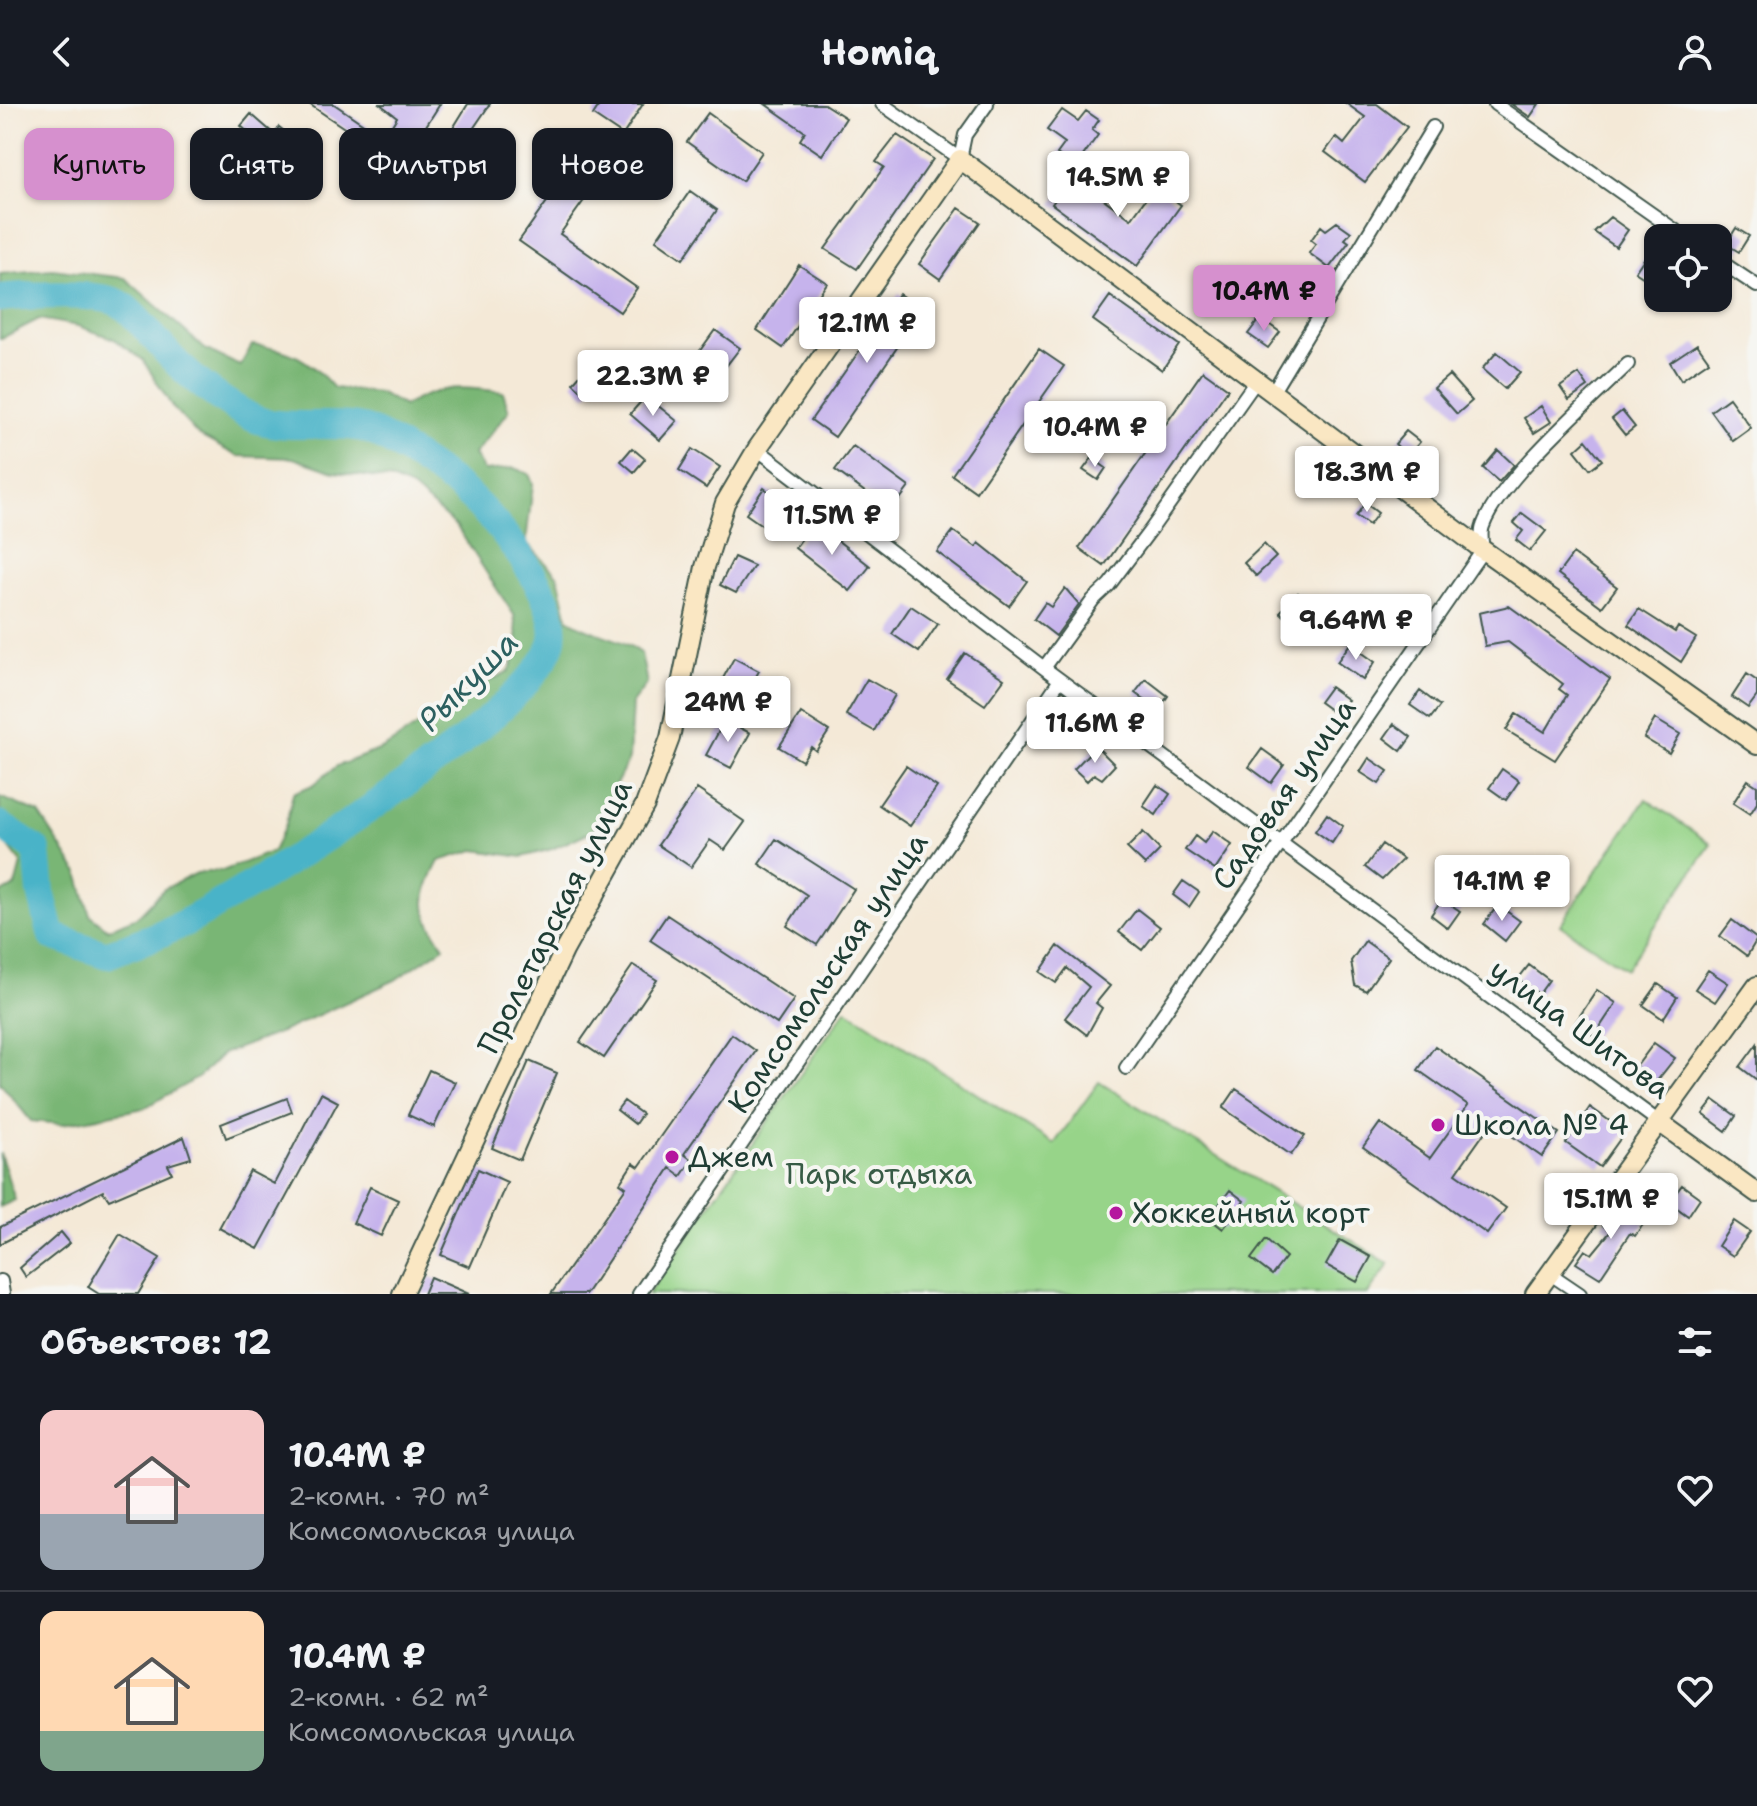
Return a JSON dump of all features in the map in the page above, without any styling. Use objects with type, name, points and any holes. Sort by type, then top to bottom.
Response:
[{"type":"street","points":[[882,104],[1483,550],[1757,745]]},
{"type":"street","name":"Пролетарская улица","points":[[402,1294],[564,951],[645,805],[670,738],[709,554],[725,503],[757,449],[960,159],[965,135],[987,104]]},
{"type":"street","points":[[1495,104],[1666,224]]},
{"type":"street","points":[[1272,393],[1433,127]]},
{"type":"street","points":[[1732,269],[1757,286]]},
{"type":"street","name":"Садовая улица","points":[[1126,1068],[1483,550],[1481,528],[1498,500],[1532,460],[1628,364]]},
{"type":"street","points":[[1044,668],[1093,600],[1109,585],[1152,528],[1256,381]]},
{"type":"street","name":"улица Шитова","points":[[757,449],[1060,680],[1757,1193]]},
{"type":"street","name":"Комсомольская улица","points":[[639,1294],[1060,680]]},
{"type":"street","points":[[1535,1294],[1757,986]]},
{"type":"street","points":[[1549,1273],[1580,1294]]},
{"type":"green space","points":[[52,269],[125,278],[205,349],[240,366],[252,345],[278,349],[307,363],[334,388],[379,393],[404,406],[452,388],[503,392],[509,411],[474,454],[484,471],[514,468],[529,474],[533,484],[526,542],[558,576],[568,619],[641,653],[647,683],[632,703],[629,759],[592,831],[552,849],[522,857],[475,850],[439,861],[428,886],[425,905],[430,924],[444,947],[395,980],[281,1032],[222,1054],[199,1077],[144,1108],[63,1124],[31,1121],[0,1083],[0,894],[15,886],[21,863],[0,835],[0,797],[39,813],[78,873],[90,915],[108,929],[137,917],[164,889],[197,873],[225,870],[273,851],[286,824],[293,793],[313,785],[337,766],[384,748],[472,690],[509,671],[519,649],[514,615],[457,527],[412,488],[393,480],[334,472],[293,458],[237,456],[198,435],[173,408],[143,360],[114,339],[78,326],[39,319],[0,339],[0,274]]},
{"type":"green space","points":[[1646,799],[1711,844],[1626,969],[1560,925]]},
{"type":"green space","name":"Парк отдыха","points":[[846,1009],[1054,1144],[1099,1082],[1389,1264],[1368,1294],[648,1294]]},
{"type":"green space","points":[[0,1153],[15,1200],[0,1207]]},
{"type":"building","points":[[309,104],[334,104],[369,128],[344,128]]},
{"type":"building","points":[[380,104],[440,104],[425,128],[390,128],[397,117]]},
{"type":"building","points":[[468,104],[490,104],[474,128],[453,128]]},
{"type":"building","points":[[600,104],[643,104],[628,128],[612,128],[593,115]]},
{"type":"building","points":[[765,104],[824,104],[846,118],[822,155],[800,140],[805,132]]},
{"type":"building","points":[[1347,104],[1377,104],[1407,127],[1365,182],[1325,152],[1336,137],[1344,144],[1365,117]]},
{"type":"building","points":[[1511,104],[1539,104],[1530,117]]},
{"type":"building","points":[[1062,110],[1078,121],[1086,111],[1099,120],[1092,130],[1098,135],[1075,167],[1057,154],[1065,143],[1047,130]]},
{"type":"building","points":[[708,113],[762,152],[742,181],[687,142]]},
{"type":"building","points":[[251,114],[267,128],[243,128],[241,126]]},
{"type":"building","points":[[897,135],[933,159],[857,269],[825,249],[884,167],[876,162]]},
{"type":"building","points":[[1072,176],[1131,219],[1155,186],[1181,205],[1137,266],[1052,204]]},
{"type":"building","points":[[690,191],[717,210],[683,259],[656,240]]},
{"type":"building","points":[[548,200],[584,200],[560,234],[637,288],[620,312],[519,241]]},
{"type":"building","points":[[959,208],[980,222],[940,279],[919,264]]},
{"type":"building","points":[[1610,217],[1628,230],[1616,247],[1594,232]]},
{"type":"building","points":[[1337,222],[1351,232],[1345,239],[1349,242],[1329,268],[1309,253],[1316,244],[1311,240],[1321,226],[1326,230]]},
{"type":"building","points":[[1736,228],[1749,236],[1739,252],[1732,248],[1732,234]]},
{"type":"building","points":[[1644,259],[1644,278],[1635,272]]},
{"type":"building","points":[[799,265],[827,283],[783,348],[757,330]]},
{"type":"building","points":[[1290,278],[1310,293],[1300,306],[1280,292]]},
{"type":"building","points":[[899,294],[923,310],[835,437],[811,420]]},
{"type":"building","points":[[1110,296],[1179,345],[1162,370],[1093,320]]},
{"type":"building","points":[[1260,318],[1280,332],[1268,348],[1248,334]]},
{"type":"building","points":[[715,330],[740,348],[723,370],[699,352]]},
{"type":"building","points":[[1697,344],[1709,361],[1681,380],[1670,362]]},
{"type":"building","points":[[1039,349],[1064,366],[976,492],[952,475]]},
{"type":"building","points":[[1497,352],[1520,372],[1505,389],[1482,369]]},
{"type":"building","points":[[589,365],[602,377],[586,395],[573,383]]},
{"type":"building","points":[[1203,371],[1228,389],[1104,566],[1079,548]]},
{"type":"building","points":[[1579,374],[1588,387],[1569,400],[1560,387]]},
{"type":"building","points":[[1449,375],[1472,401],[1457,414],[1434,388]]},
{"type":"building","points":[[646,396],[677,421],[660,440],[630,414]]},
{"type":"building","points":[[1729,398],[1751,428],[1733,441],[1711,411]]},
{"type":"building","points":[[1541,406],[1551,422],[1534,433],[1524,418]]},
{"type":"building","points":[[1622,411],[1635,427],[1625,435],[1612,419]]},
{"type":"building","points":[[1406,431],[1420,442],[1408,456],[1395,444]]},
{"type":"building","points":[[1586,440],[1602,460],[1590,469],[1575,450]]},
{"type":"building","points":[[853,446],[909,487],[891,511],[835,470]]},
{"type":"building","points":[[632,448],[645,459],[634,472],[621,461]]},
{"type":"building","points":[[692,449],[720,467],[706,488],[679,470]]},
{"type":"building","points":[[1498,450],[1514,465],[1499,482],[1483,468]]},
{"type":"building","points":[[1092,458],[1106,468],[1098,480],[1083,470]]},
{"type":"building","points":[[764,488],[794,509],[776,535],[746,514]]},
{"type":"building","points":[[1365,503],[1378,513],[1369,525],[1356,516]]},
{"type":"building","points":[[1522,513],[1546,531],[1530,551],[1516,540],[1523,531],[1514,523]]},
{"type":"building","points":[[814,522],[870,566],[850,591],[795,548]]},
{"type":"building","points":[[953,531],[976,547],[979,543],[1027,581],[1009,606],[937,552]]},
{"type":"building","points":[[1264,544],[1276,557],[1256,576],[1244,563]]},
{"type":"building","points":[[1573,554],[1617,587],[1602,607],[1558,574]]},
{"type":"building","points":[[734,557],[754,566],[736,593],[720,585]]},
{"type":"building","points":[[1065,588],[1079,604],[1056,636],[1034,619],[1045,603],[1051,607]]},
{"type":"building","points":[[1298,593],[1311,606],[1293,624],[1280,612]]},
{"type":"building","points":[[911,606],[938,624],[919,652],[892,634]]},
{"type":"building","points":[[1509,606],[1610,679],[1555,760],[1506,730],[1516,714],[1545,732],[1567,695],[1559,689],[1563,684],[1508,642],[1485,646],[1479,613]]},
{"type":"building","points":[[1383,607],[1399,624],[1388,640],[1369,627]]},
{"type":"building","points":[[1639,609],[1675,632],[1678,627],[1696,638],[1681,662],[1628,625]]},
{"type":"building","points":[[1350,644],[1375,662],[1363,680],[1337,662]]},
{"type":"building","points":[[965,653],[1004,679],[985,705],[947,679]]},
{"type":"building","points":[[734,658],[759,671],[740,706],[715,693]]},
{"type":"building","points":[[1747,674],[1757,681],[1757,696],[1748,708],[1732,697]]},
{"type":"building","points":[[867,679],[895,695],[874,731],[846,715]]},
{"type":"building","points":[[1146,679],[1168,696],[1158,710],[1135,693]]},
{"type":"building","points":[[1330,687],[1348,700],[1337,715],[1319,702]]},
{"type":"building","points":[[1420,691],[1440,706],[1430,719],[1410,705]]},
{"type":"building","points":[[801,713],[829,731],[816,751],[811,747],[802,761],[779,747]]},
{"type":"building","points":[[1655,719],[1680,734],[1669,753],[1644,738]]},
{"type":"building","points":[[725,720],[750,733],[731,768],[706,755]]},
{"type":"building","points":[[1394,724],[1411,737],[1401,751],[1384,738]]},
{"type":"building","points":[[1096,746],[1115,765],[1102,779],[1094,774],[1087,781],[1074,769]]},
{"type":"building","points":[[1262,749],[1284,765],[1271,783],[1249,767]]},
{"type":"building","points":[[1369,758],[1388,771],[1379,784],[1360,772]]},
{"type":"building","points":[[906,766],[937,787],[910,826],[879,805]]},
{"type":"building","points":[[1502,769],[1519,781],[1506,800],[1489,788]]},
{"type":"building","points":[[1748,780],[1757,786],[1757,803],[1750,814],[1733,803]]},
{"type":"building","points":[[1157,785],[1170,794],[1156,815],[1143,806]]},
{"type":"building","points":[[697,789],[745,822],[725,850],[710,840],[691,867],[658,845]]},
{"type":"building","points":[[1327,814],[1343,826],[1332,843],[1315,831]]},
{"type":"building","points":[[1213,831],[1232,845],[1215,870],[1185,850],[1195,836],[1204,843]]},
{"type":"building","points":[[1143,832],[1160,850],[1145,865],[1127,848]]},
{"type":"building","points":[[776,839],[854,889],[817,945],[787,926],[807,895],[759,864]]},
{"type":"building","points":[[1382,844],[1403,859],[1382,880],[1365,867]]},
{"type":"building","points":[[1183,881],[1199,892],[1189,907],[1173,895]]},
{"type":"building","points":[[1442,899],[1460,911],[1448,928],[1431,915]]},
{"type":"building","points":[[1498,905],[1520,921],[1505,941],[1484,924]]},
{"type":"building","points":[[1137,909],[1160,927],[1142,950],[1119,932]]},
{"type":"building","points":[[667,915],[794,999],[777,1024],[650,940]]},
{"type":"building","points":[[1732,920],[1757,939],[1747,956],[1720,936]]},
{"type":"building","points":[[1365,941],[1389,958],[1366,991],[1355,985],[1351,961]]},
{"type":"building","points":[[1058,946],[1110,986],[1096,1003],[1102,1008],[1087,1035],[1065,1018],[1089,987],[1067,968],[1056,983],[1040,972]]},
{"type":"building","points":[[633,965],[657,980],[604,1058],[580,1042]]},
{"type":"building","points":[[1529,965],[1549,980],[1539,994],[1518,979]]},
{"type":"building","points":[[1708,970],[1728,983],[1715,1002],[1695,989]]},
{"type":"building","points":[[1658,984],[1677,997],[1663,1019],[1643,1005]]},
{"type":"building","points":[[1597,990],[1616,1003],[1594,1036],[1575,1023]]},
{"type":"building","points":[[732,1034],[756,1051],[684,1154],[692,1160],[681,1176],[670,1168],[586,1294],[551,1294],[626,1187],[620,1183],[633,1163],[639,1167]]},
{"type":"building","points":[[1654,1043],[1675,1058],[1656,1082],[1636,1067]]},
{"type":"building","points":[[1757,1044],[1757,1080],[1740,1067]]},
{"type":"building","points":[[1435,1046],[1559,1133],[1542,1157],[1492,1122],[1456,1173],[1506,1208],[1487,1234],[1363,1147],[1380,1123],[1430,1158],[1468,1105],[1418,1070]]},
{"type":"building","points":[[529,1061],[557,1073],[520,1160],[492,1148]]},
{"type":"building","points":[[429,1070],[455,1082],[434,1127],[408,1115]]},
{"type":"building","points":[[1236,1089],[1305,1136],[1291,1155],[1223,1108]]},
{"type":"building","points":[[321,1093],[338,1102],[258,1249],[219,1228],[250,1171],[274,1184]]},
{"type":"building","points":[[287,1098],[292,1112],[226,1138],[221,1124]]},
{"type":"building","points":[[1714,1100],[1736,1116],[1726,1131],[1703,1114]]},
{"type":"building","points":[[624,1101],[642,1114],[635,1124],[617,1110]]},
{"type":"building","points":[[1590,1107],[1625,1132],[1600,1167],[1566,1143]]},
{"type":"building","points":[[184,1137],[191,1158],[168,1165],[172,1173],[109,1200],[103,1191],[0,1244],[0,1227]]},
{"type":"building","points":[[478,1169],[507,1182],[470,1267],[441,1255]]},
{"type":"building","points":[[1682,1185],[1700,1198],[1688,1216],[1669,1202]]},
{"type":"building","points":[[370,1187],[398,1200],[381,1236],[353,1223]]},
{"type":"building","points":[[1230,1190],[1244,1201],[1223,1229],[1209,1218]]},
{"type":"building","points":[[1617,1204],[1644,1223],[1635,1236],[1630,1233],[1600,1278],[1576,1263],[1585,1250],[1592,1254],[1611,1231],[1603,1225]]},
{"type":"building","points":[[1734,1221],[1750,1232],[1733,1256],[1718,1246]]},
{"type":"building","points":[[61,1232],[70,1243],[26,1277],[20,1268]]},
{"type":"building","points":[[120,1234],[160,1258],[138,1294],[99,1294],[88,1287]]},
{"type":"building","points":[[1266,1239],[1286,1257],[1272,1275],[1251,1259]]},
{"type":"building","points":[[1340,1240],[1371,1257],[1357,1282],[1326,1265]]},
{"type":"building","points":[[430,1277],[469,1294],[423,1294]]},
{"type":"waterway","name":"Рыкуша","points":[[0,298],[79,296],[119,303],[189,374],[253,418],[277,424],[354,426],[398,446],[457,486],[488,515],[536,581],[553,625],[552,643],[533,675],[497,712],[448,752],[334,832],[230,897],[173,928],[107,955],[52,936],[41,892],[37,850],[0,825]]},
{"type":"place","name":"Школа № 4","points":[[1438,1125]]},
{"type":"place","name":"Джем","points":[[672,1157]]},
{"type":"place","name":"Хоккейный корт","points":[[1116,1213]]}]
